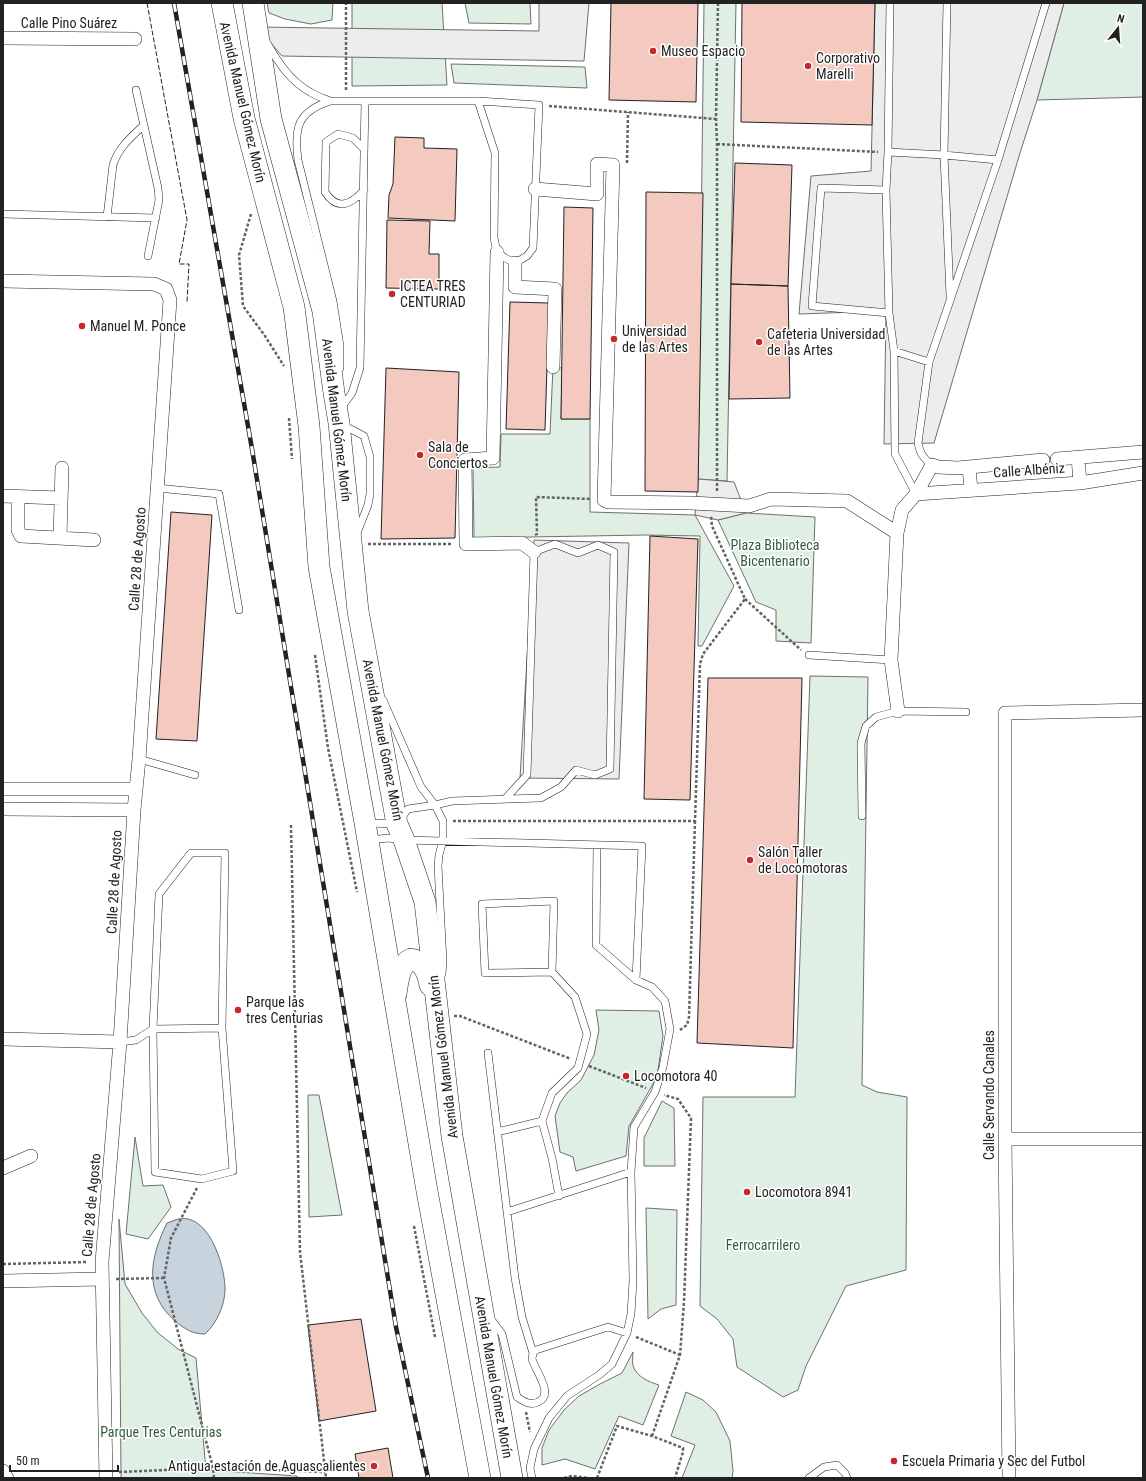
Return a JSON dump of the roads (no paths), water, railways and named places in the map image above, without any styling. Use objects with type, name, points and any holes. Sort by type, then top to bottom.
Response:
[{"type":"main road","name":"Avenida Manuel Gómez Morín","points":[[222,3],[244,118],[294,308],[308,426],[319,567],[366,831],[427,1191],[480,1478]]},
{"type":"main road","name":"Avenida Manuel Gómez Morín","points":[[253,3],[271,119],[323,312],[337,410],[358,611],[401,832],[425,902],[452,1136],[512,1478]]},
{"type":"main road","points":[[395,1004],[400,974],[404,965],[411,959],[416,960],[422,964],[429,980],[438,1014]]},
{"type":"street","name":"Calle Pino Suárez","points":[[3,38],[135,39]]},
{"type":"street","points":[[535,189],[597,194],[597,164],[613,165],[604,500],[608,502],[749,506],[771,499],[847,501],[897,533]]},
{"type":"street","points":[[497,252],[493,458],[465,460],[466,544],[522,543],[534,552]]},
{"type":"street","points":[[515,263],[515,287],[555,289],[553,366]]},
{"type":"street","name":"Calle 28 de Agosto","points":[[3,281],[154,284],[166,289],[170,300],[139,759],[134,810],[120,1042],[101,1279],[106,1475]]},
{"type":"street","name":"Calle Albéniz","points":[[1057,459],[1143,452]]},
{"type":"street","points":[[1078,457],[1080,483]]},
{"type":"street","name":"Calle Albéniz","points":[[932,465],[948,468],[1043,460]]},
{"type":"street","points":[[898,711],[891,660],[897,533],[902,510],[916,494],[932,465]]},
{"type":"street","points":[[969,467],[972,490]]},
{"type":"street","points":[[60,538],[62,468]]},
{"type":"street","name":"Calle Albéniz","points":[[916,494],[1080,483],[1143,473]]},
{"type":"street","points":[[3,496],[61,498]]},
{"type":"street","points":[[18,497],[18,530],[21,536],[94,540]]},
{"type":"street","name":"Calle Servando Canales","points":[[1009,1478],[1005,1139],[1005,713],[1143,710]]},
{"type":"street","points":[[3,789],[136,788]]},
{"type":"street","points":[[3,809],[134,810]]},
{"type":"street","points":[[3,1039],[120,1042]]},
{"type":"street","points":[[1005,1139],[1143,1139]]},
{"type":"street","points":[[3,1168],[31,1156]]},
{"type":"street","points":[[3,1281],[101,1279]]},
{"type":"street","points":[[3,1471],[7,1478]]},
{"type":"lane","points":[[890,3],[886,190],[889,313],[894,351],[895,454],[916,494]]},
{"type":"lane","points":[[947,3],[944,155],[950,300]]},
{"type":"lane","points":[[932,465],[920,452],[918,443],[929,362],[998,160],[1046,3]]},
{"type":"lane","points":[[257,27],[280,66],[310,93],[330,101]]},
{"type":"lane","points":[[136,90],[158,188],[159,200],[148,256]]},
{"type":"lane","points":[[337,410],[340,376],[340,346],[333,301],[298,160],[296,144],[298,128],[304,115],[316,106],[330,101],[478,102],[539,105],[533,248],[527,256],[515,263],[504,258],[497,252],[494,238],[495,153],[478,102]]},
{"type":"lane","points":[[337,410],[352,393],[360,368],[366,101]]},
{"type":"lane","points":[[107,217],[115,157],[120,148],[144,125]]},
{"type":"lane","points":[[364,149],[353,138],[338,134],[326,142],[325,192],[329,198],[338,203],[348,204],[357,198],[364,190]]},
{"type":"lane","points":[[888,152],[998,160]]},
{"type":"lane","points":[[886,190],[821,188],[812,306],[889,313]]},
{"type":"lane","points":[[3,214],[156,218]]},
{"type":"lane","points":[[894,351],[929,362]]},
{"type":"lane","points":[[157,488],[219,494],[239,610]]},
{"type":"lane","points":[[366,831],[388,838],[401,832],[408,809],[452,801],[541,798],[561,787],[576,770],[595,775],[610,769],[614,552],[598,546],[578,553],[555,544],[534,552],[527,775],[505,799]]},
{"type":"lane","points":[[809,655],[891,660]]},
{"type":"lane","points":[[370,668],[421,787],[435,805],[443,821],[443,840],[438,855],[443,962],[438,1014]]},
{"type":"lane","points":[[862,816],[861,743],[866,726],[876,717],[898,711],[966,712]]},
{"type":"lane","points":[[139,759],[195,775]]},
{"type":"lane","points":[[366,831],[401,832],[443,840],[596,846],[642,846],[636,980]]},
{"type":"lane","points":[[532,1478],[530,1468],[534,1449],[549,1418],[567,1396],[600,1375],[612,1364],[627,1333],[631,1314],[633,1281],[631,1172],[634,1127],[655,1092],[663,1067],[670,1029],[665,1001],[652,987],[636,980],[596,945],[596,846]]},
{"type":"lane","points":[[191,853],[225,854],[222,1028],[233,1171],[202,1179],[155,1172],[153,1029],[159,894],[191,853]]},
{"type":"lane","points":[[552,972],[485,973],[482,904],[554,901],[552,972],[575,997],[587,1034],[578,1068],[552,1093],[542,1122],[552,1158],[559,1196]]},
{"type":"lane","points":[[120,1042],[136,1040],[153,1029],[222,1028]]},
{"type":"lane","points":[[481,1306],[502,1334],[517,1397],[530,1404],[538,1402],[543,1397],[545,1391],[532,1359],[533,1353],[522,1317],[515,1278],[488,1052]]},
{"type":"lane","points":[[497,1132],[542,1122]]},
{"type":"lane","points":[[507,1212],[631,1172]]},
{"type":"lane","points":[[533,1353],[536,1350],[608,1327],[627,1333]]},
{"type":"lane","points":[[809,1478],[824,1467],[837,1465],[845,1472],[847,1478]]},
{"type":"railway","points":[[174,3],[252,449],[396,1327],[428,1478]]},
{"type":"place","name":"Museo Espacio","points":[[653,51]]},
{"type":"place","name":"Corporativo Marelli","points":[[808,66]]},
{"type":"place","name":"ICTEA TRES CENTURIAD","points":[[392,294]]},
{"type":"place","name":"Manuel M. Ponce","points":[[82,326]]},
{"type":"place","name":"Universidad de las Artes","points":[[614,339]]},
{"type":"place","name":"Cafeteria Universidad de las Artes","points":[[759,342]]},
{"type":"place","name":"Sala de Conciertos","points":[[420,455]]},
{"type":"place","name":"Salón Taller de Locomotoras","points":[[750,860]]},
{"type":"place","name":"Parque las tres Centurias","points":[[238,1010]]},
{"type":"place","name":"Locomotora 40","points":[[626,1076]]},
{"type":"place","name":"Locomotora 8941","points":[[747,1192]]},
{"type":"place","name":"Escuela Primaria y Sec del Futbol","points":[[894,1461]]},
{"type":"place","name":"Antigua estación de Aguascalientes","points":[[374,1466]]},
{"type":"park label","name":"Plaza Biblioteca Bicentenario","points":[[775,554]]},
{"type":"park label","name":"Ferrocarrilero","points":[[763,1245]]},
{"type":"park label","name":"Parque Tres Centurias","points":[[161,1432]]}]
